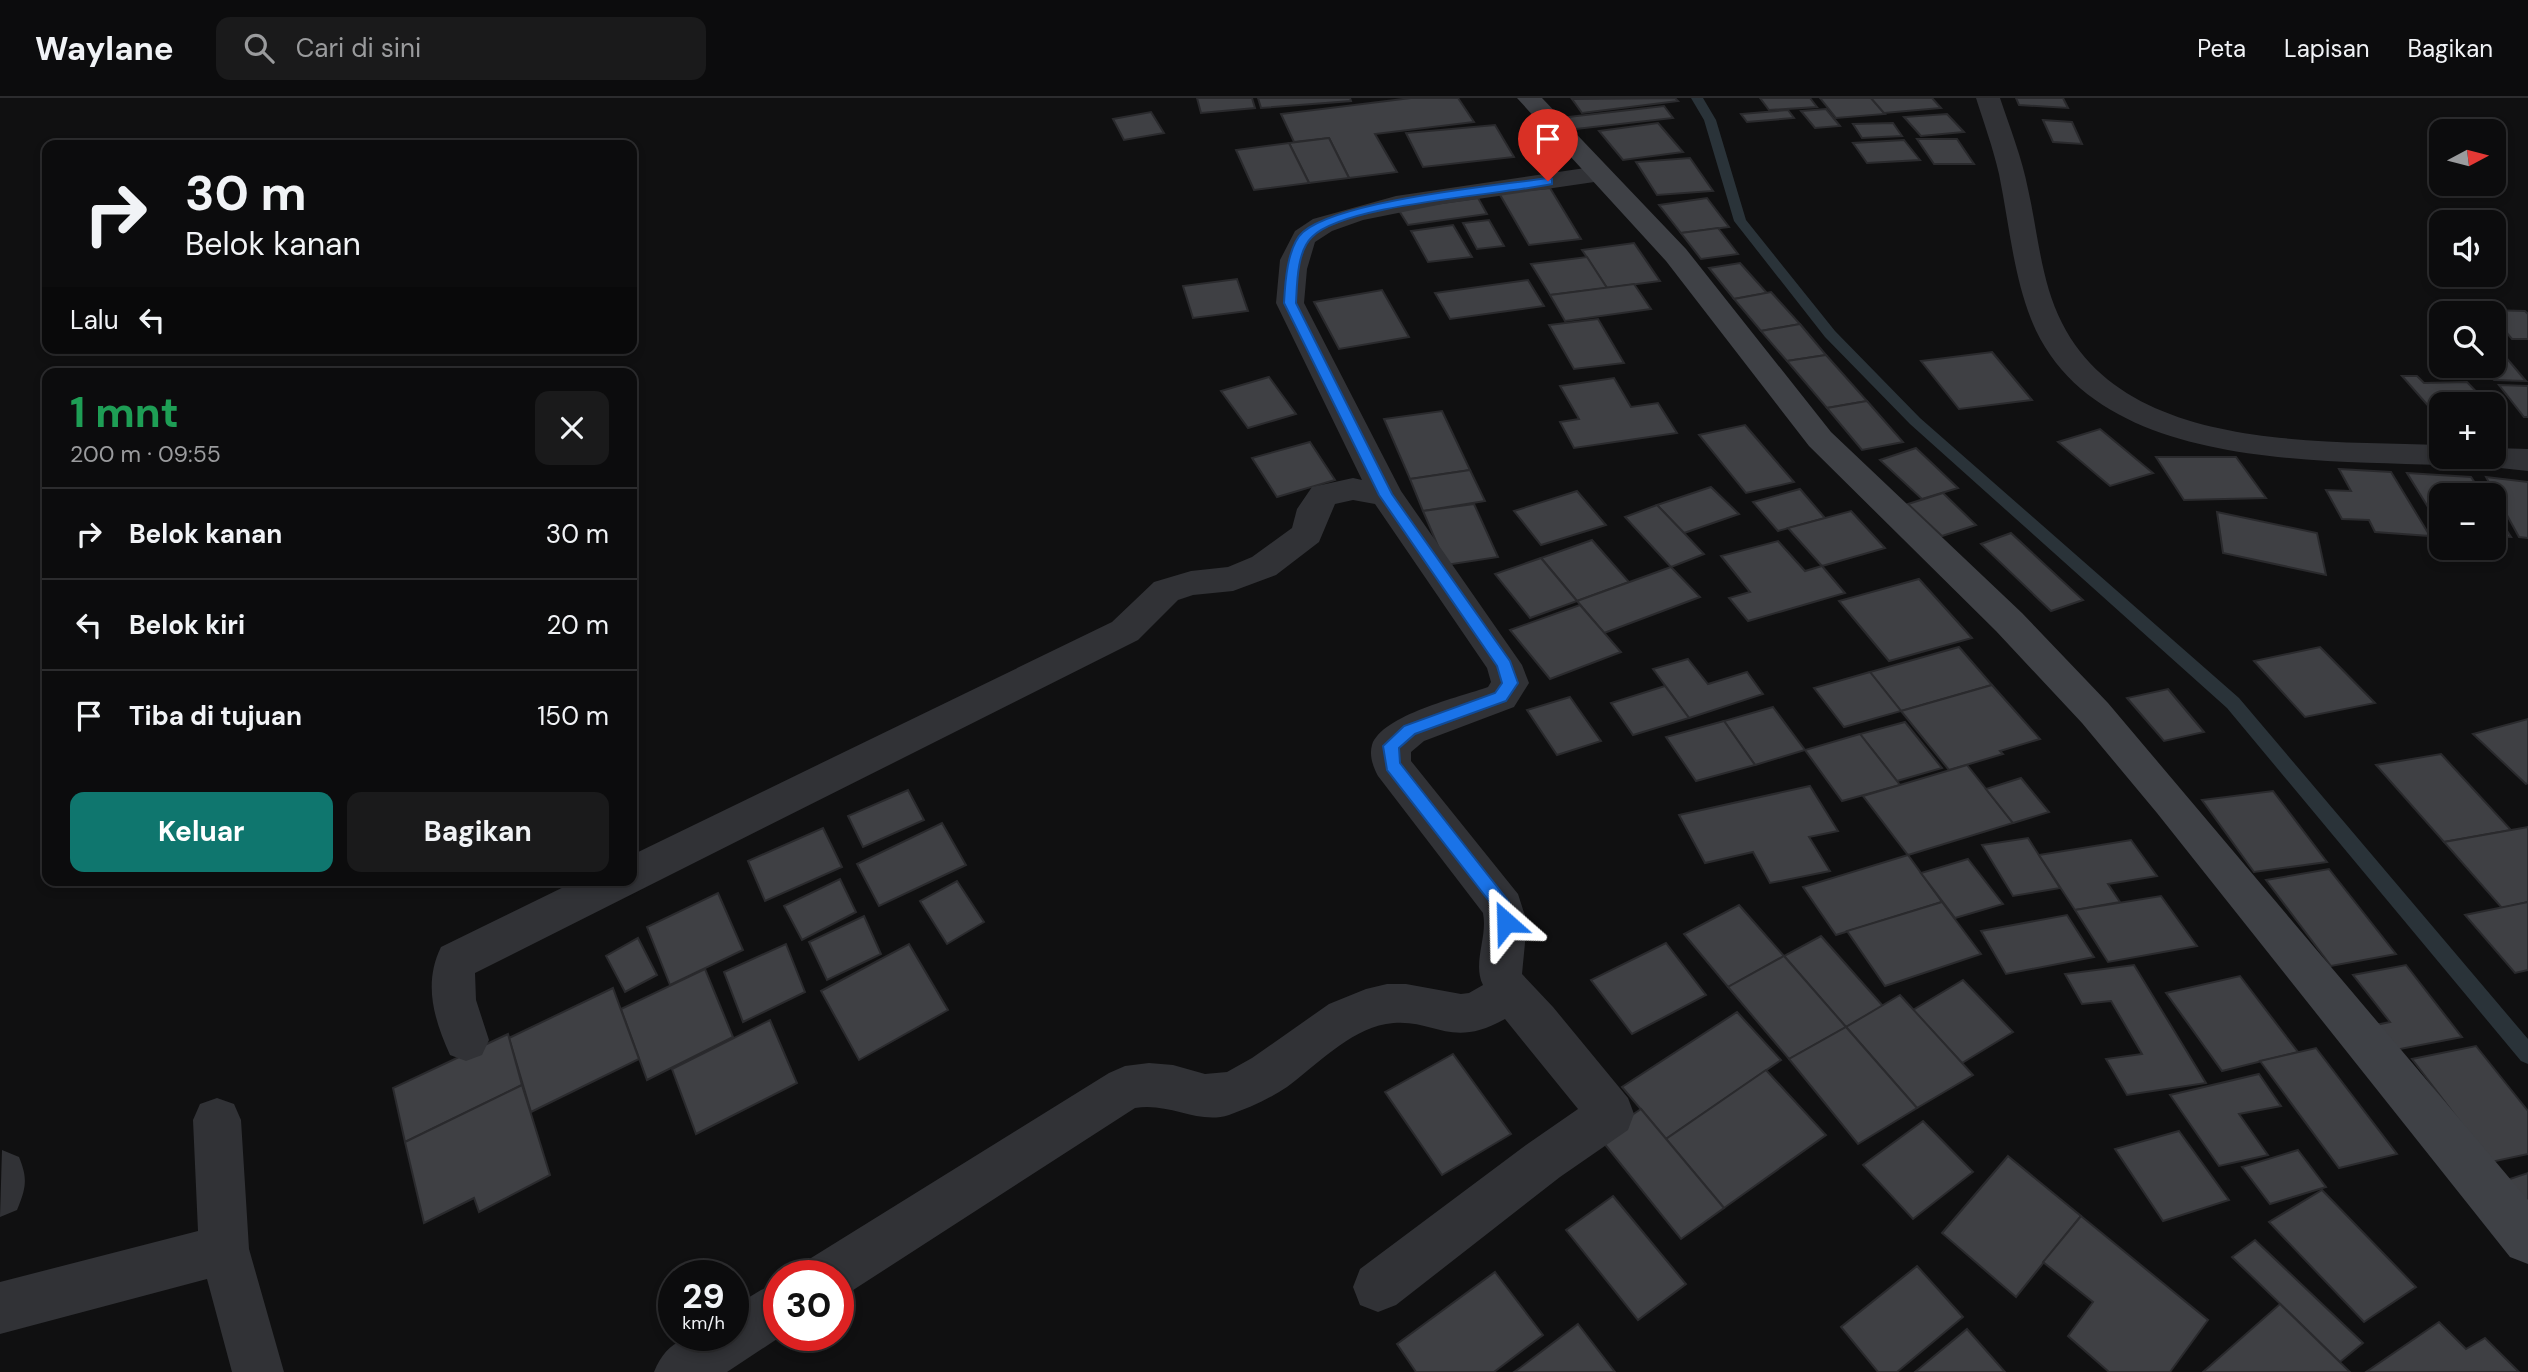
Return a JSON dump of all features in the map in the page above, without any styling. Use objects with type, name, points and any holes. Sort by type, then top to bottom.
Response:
[{"type":"street","points":[[1529,98],[1699,282],[1787,400],[1820,439],[2000,613],[2095,713],[2171,802],[2528,1239]]},
{"type":"street","points":[[1988,98],[2011,172],[2034,287],[2047,324],[2063,355],[2095,388],[2120,406],[2158,422],[2205,436],[2272,446],[2429,454]]},
{"type":"street","points":[[1378,1287],[1543,1161],[1611,1114],[1537,1021],[1509,993],[1500,975],[1506,922],[1503,907],[1392,765],[1391,746],[1410,730],[1501,697],[1510,683],[1504,665],[1386,495],[1290,303],[1292,269],[1306,236],[1328,221],[1395,204],[1599,174]]},
{"type":"street","points":[[2506,459],[2528,460]]},
{"type":"street","points":[[637,872],[1125,631],[1166,591],[1191,583],[1233,579],[1264,566],[1307,534],[1314,509],[1324,495],[1353,489],[1386,495]]},
{"type":"street","points":[[466,1040],[450,974],[456,961],[608,886]]},
{"type":"street","points":[[854,1260],[1125,1088],[1145,1083],[1174,1087],[1199,1097],[1227,1094],[1250,1086],[1344,1019],[1386,1004],[1424,1006],[1461,1014],[1477,1011],[1509,993]]},
{"type":"street","points":[[216,1120],[224,1249],[258,1372]]},
{"type":"street","points":[[0,1308],[224,1249]]},
{"type":"street","points":[[680,1372],[763,1318]]},
{"type":"building","points":[[1197,98],[1252,98],[1255,108],[1201,113]]},
{"type":"building","points":[[1258,98],[1350,98],[1351,101],[1261,108]]},
{"type":"building","points":[[1411,98],[1458,98],[1474,122],[1375,134],[1397,172],[1349,178],[1329,138],[1294,142],[1281,114]]},
{"type":"building","points":[[1675,98],[1678,101],[1582,113],[1572,99]]},
{"type":"building","points":[[1760,98],[1810,98],[1817,107],[1769,110]]},
{"type":"building","points":[[1820,98],[1871,98],[1885,114],[1836,118]]},
{"type":"building","points":[[1871,98],[1932,98],[1941,108],[1884,113]]},
{"type":"building","points":[[2016,98],[2063,98],[2068,108],[2019,105]]},
{"type":"building","points":[[1664,106],[1673,118],[1576,129],[1568,117]]},
{"type":"building","points":[[1826,109],[1840,126],[1815,128],[1801,111]]},
{"type":"building","points":[[1788,110],[1794,118],[1747,122],[1741,114]]},
{"type":"building","points":[[1151,112],[1164,133],[1124,140],[1113,119]]},
{"type":"building","points":[[1947,114],[1964,132],[1921,136],[1904,117]]},
{"type":"building","points":[[2043,120],[2072,122],[2082,144],[2053,142]]},
{"type":"building","points":[[1658,123],[1683,152],[1623,160],[1599,131]]},
{"type":"building","points":[[1893,123],[1902,136],[1862,138],[1853,124]]},
{"type":"building","points":[[1495,125],[1514,157],[1423,167],[1406,133]]},
{"type":"building","points":[[1329,138],[1349,178],[1309,183],[1289,143]]},
{"type":"building","points":[[1917,139],[1957,139],[1974,164],[1934,164]]},
{"type":"building","points":[[1904,140],[1920,160],[1867,163],[1853,143]]},
{"type":"building","points":[[1289,143],[1309,183],[1254,190],[1236,150]]},
{"type":"building","points":[[1690,158],[1713,191],[1657,195],[1636,162]]},
{"type":"building","points":[[1550,188],[1581,239],[1529,245],[1499,193]]},
{"type":"building","points":[[1478,198],[1487,214],[1408,225],[1398,209]]},
{"type":"building","points":[[1707,198],[1729,227],[1681,233],[1659,205]]},
{"type":"building","points":[[1489,220],[1504,246],[1477,249],[1463,223]]},
{"type":"building","points":[[1453,225],[1472,257],[1428,262],[1411,231]]},
{"type":"building","points":[[1718,228],[1738,254],[1701,259],[1681,233]]},
{"type":"building","points":[[1634,243],[1660,281],[1607,288],[1582,250]]},
{"type":"building","points":[[1587,257],[1607,288],[1550,295],[1531,264]]},
{"type":"building","points":[[1740,263],[1767,293],[1734,299],[1709,268]]},
{"type":"building","points":[[1237,279],[1248,311],[1193,318],[1183,286]]},
{"type":"building","points":[[1528,280],[1544,306],[1450,319],[1435,293]]},
{"type":"building","points":[[1634,284],[1651,309],[1565,321],[1550,295]]},
{"type":"building","points":[[1382,290],[1409,337],[1339,349],[1314,302]]},
{"type":"building","points":[[1771,292],[1800,324],[1761,331],[1734,299]]},
{"type":"building","points":[[2506,310],[2525,311],[2528,314],[2528,339],[2512,339],[2506,332]]},
{"type":"building","points":[[1598,319],[1624,363],[1574,369],[1549,325]]},
{"type":"building","points":[[1800,324],[1826,355],[1787,361],[1761,331]]},
{"type":"building","points":[[1992,352],[2032,400],[1959,409],[1921,361]]},
{"type":"building","points":[[1826,355],[1867,401],[1827,408],[1787,361]]},
{"type":"building","points":[[2506,357],[2526,381],[2492,378],[2506,378]]},
{"type":"building","points":[[2402,376],[2417,376],[2424,383],[2467,382],[2477,392],[2429,392],[2429,407]]},
{"type":"building","points":[[1269,377],[1296,414],[1248,428],[1221,391]]},
{"type":"building","points":[[1614,378],[1631,407],[1658,403],[1677,433],[1574,448],[1560,422],[1579,419],[1560,386]]},
{"type":"building","points":[[2499,385],[2528,386],[2528,417],[2524,417]]},
{"type":"building","points":[[1867,401],[1903,442],[1862,450],[1827,408]]},
{"type":"building","points":[[1442,411],[1470,470],[1410,479],[1384,419]]},
{"type":"building","points":[[1745,425],[1794,482],[1746,493],[1699,435]]},
{"type":"building","points":[[2100,429],[2153,473],[2110,486],[2058,442]]},
{"type":"building","points":[[1310,442],[1335,480],[1277,497],[1252,458]]},
{"type":"building","points":[[1916,448],[1958,488],[1922,499],[1880,460]]},
{"type":"building","points":[[2156,457],[2236,457],[2266,498],[2184,500]]},
{"type":"building","points":[[2339,469],[2391,472],[2429,536],[2375,532],[2369,520],[2342,519],[2326,490],[2351,491]]},
{"type":"building","points":[[1470,470],[1485,501],[1423,511],[1410,479]]},
{"type":"building","points":[[2407,473],[2471,477],[2475,483],[2429,483],[2429,509]]},
{"type":"building","points":[[2486,477],[2528,482],[2528,538],[2519,537],[2506,513],[2506,483],[2489,483]]},
{"type":"building","points":[[1711,487],[1739,514],[1684,533],[1657,505]]},
{"type":"building","points":[[1800,489],[1825,518],[1778,531],[1753,502]]},
{"type":"building","points":[[1577,491],[1606,525],[1541,545],[1514,511]]},
{"type":"building","points":[[1943,493],[1976,525],[1942,536],[1908,504]]},
{"type":"building","points":[[1474,504],[1498,557],[1446,565],[1423,511]]},
{"type":"building","points":[[1657,505],[1704,554],[1671,567],[1625,517]]},
{"type":"building","points":[[1851,511],[1885,548],[1822,566],[1788,528]]},
{"type":"building","points":[[2217,512],[2317,533],[2326,575],[2223,553]]},
{"type":"building","points":[[2011,533],[2083,600],[2051,611],[1981,544]]},
{"type":"building","points":[[1592,540],[1629,582],[1577,601],[1541,558]]},
{"type":"building","points":[[1778,541],[1805,571],[1822,566],[1845,593],[1748,621],[1729,598],[1750,592],[1721,556]]},
{"type":"building","points":[[1541,558],[1577,601],[1530,618],[1495,574]]},
{"type":"building","points":[[1671,567],[1700,597],[1604,633],[1577,601]]},
{"type":"building","points":[[1919,579],[1972,638],[1889,661],[1839,601]]},
{"type":"building","points":[[1580,605],[1621,652],[1550,679],[1510,630]]},
{"type":"building","points":[[1959,647],[1992,685],[1901,711],[1870,672]]},
{"type":"building","points":[[2320,647],[2375,703],[2305,717],[2254,661]]},
{"type":"building","points":[[1688,659],[1708,684],[1747,672],[1763,694],[1689,718],[1653,669]]},
{"type":"building","points":[[1870,672],[1901,711],[1844,727],[1814,688]]},
{"type":"building","points":[[1992,685],[2040,739],[2000,751],[2003,754],[1949,770],[1901,711]]},
{"type":"building","points":[[1665,686],[1689,718],[1633,735],[1611,703]]},
{"type":"building","points":[[2168,689],[2204,732],[2164,741],[2127,698]]},
{"type":"building","points":[[1570,697],[1601,741],[1557,755],[1527,710]]},
{"type":"building","points":[[1773,707],[1805,750],[1755,765],[1724,721]]},
{"type":"building","points":[[2528,719],[2528,783],[2526,784],[2473,734]]},
{"type":"building","points":[[1724,721],[1755,765],[1696,781],[1666,737]]},
{"type":"building","points":[[1905,722],[1942,768],[1897,781],[1860,734]]},
{"type":"building","points":[[1860,734],[1900,785],[1842,801],[1805,750]]},
{"type":"building","points":[[2441,754],[2511,830],[2444,842],[2376,765]]},
{"type":"building","points":[[1967,765],[2013,823],[1908,855],[1863,796]]},
{"type":"building","points":[[2021,778],[2049,812],[2013,823],[1986,789]]},
{"type":"building","points":[[1810,786],[1838,831],[1809,837],[1830,871],[1770,883],[1753,852],[1705,863],[1679,815]]},
{"type":"building","points":[[908,790],[924,820],[863,847],[848,816]]},
{"type":"building","points":[[2273,791],[2327,862],[2254,872],[2202,800]]},
{"type":"building","points":[[942,823],[966,865],[879,906],[857,864]]},
{"type":"building","points":[[2528,827],[2528,902],[2502,908],[2444,842]]},
{"type":"building","points":[[823,828],[842,867],[765,901],[748,861]]},
{"type":"building","points":[[2028,838],[2060,888],[2013,896],[1982,845]]},
{"type":"building","points":[[2131,840],[2157,876],[2108,884],[2120,902],[2075,910],[2039,855]]},
{"type":"building","points":[[1908,855],[1942,902],[1836,935],[1803,887]]},
{"type":"building","points":[[1968,859],[2003,904],[1955,918],[1921,873]]},
{"type":"building","points":[[2329,869],[2396,954],[2331,966],[2266,880]]},
{"type":"building","points":[[840,879],[856,912],[802,940],[784,906]]},
{"type":"building","points":[[957,881],[984,922],[947,944],[920,901]]},
{"type":"building","points":[[718,893],[743,950],[670,985],[647,927]]},
{"type":"building","points":[[2161,896],[2197,946],[2108,962],[2075,910]]},
{"type":"building","points":[[1942,902],[1981,954],[1885,986],[1847,931]]},
{"type":"building","points":[[2528,902],[2528,970],[2515,973],[2465,915]]},
{"type":"building","points":[[1739,905],[1784,956],[1728,987],[1684,934]]},
{"type":"building","points":[[2067,915],[2094,957],[2006,974],[1981,931]]},
{"type":"building","points":[[864,916],[881,954],[827,980],[809,942]]},
{"type":"building","points":[[1821,936],[1883,1006],[1846,1027],[1784,956]]},
{"type":"building","points":[[638,938],[657,975],[625,992],[606,956]]},
{"type":"building","points":[[1666,943],[1706,995],[1632,1034],[1591,980]]},
{"type":"building","points":[[786,944],[805,992],[743,1022],[724,972]]},
{"type":"building","points":[[909,944],[948,1010],[859,1060],[821,991]]},
{"type":"building","points":[[1784,956],[1846,1027],[1789,1059],[1728,987]]},
{"type":"building","points":[[2134,965],[2206,1083],[2127,1095],[2106,1059],[2142,1054],[2111,1001],[2082,1004],[2065,974]]},
{"type":"building","points":[[2406,965],[2462,1037],[2390,1051],[2371,1026],[2390,1022],[2353,975]]},
{"type":"building","points":[[705,969],[733,1037],[647,1080],[621,1009]]},
{"type":"building","points":[[2240,976],[2298,1052],[2222,1071],[2166,993]]},
{"type":"building","points":[[1963,980],[2013,1032],[1962,1063],[1913,1010]]},
{"type":"building","points":[[613,988],[639,1059],[531,1112],[509,1038]]},
{"type":"building","points":[[1900,995],[1973,1075],[1917,1108],[1846,1027]]},
{"type":"building","points":[[1737,1012],[1781,1060],[1666,1139],[1622,1087]]},
{"type":"building","points":[[770,1020],[797,1083],[696,1134],[672,1069]]},
{"type":"building","points":[[1846,1027],[1917,1108],[1858,1144],[1789,1059]]},
{"type":"building","points":[[508,1034],[522,1085],[405,1142],[393,1088]]},
{"type":"building","points":[[2476,1046],[2528,1111],[2528,1154],[2491,1162],[2412,1059]]},
{"type":"building","points":[[2316,1048],[2397,1154],[2339,1168],[2260,1061]]},
{"type":"building","points":[[1453,1054],[1511,1134],[1442,1175],[1385,1092]]},
{"type":"building","points":[[1766,1070],[1826,1135],[1724,1208],[1666,1139]]},
{"type":"building","points":[[2259,1074],[2281,1106],[2239,1114],[2268,1155],[2219,1166],[2170,1095]]},
{"type":"building","points":[[522,1085],[550,1175],[479,1212],[474,1198],[424,1223],[405,1142]]},
{"type":"building","points":[[1641,1109],[1724,1208],[1681,1239],[1599,1137]]},
{"type":"building","points":[[1923,1121],[1973,1172],[1913,1219],[1863,1165]]},
{"type":"building","points":[[2179,1131],[2229,1200],[2163,1221],[2115,1149]]},
{"type":"building","points":[[2298,1150],[2326,1187],[2270,1204],[2242,1167]]},
{"type":"building","points":[[2008,1156],[2081,1216],[2016,1297],[1942,1233]]},
{"type":"building","points":[[2528,1173],[2528,1209],[2504,1181]]},
{"type":"building","points":[[2322,1190],[2416,1287],[2364,1322],[2269,1222]]},
{"type":"building","points":[[1613,1196],[1686,1284],[1638,1320],[1566,1230]]},
{"type":"building","points":[[2081,1216],[2208,1320],[2170,1372],[2109,1372],[2068,1336],[2093,1302],[2043,1262]]},
{"type":"building","points":[[2255,1240],[2363,1343],[2340,1362],[2232,1257]]},
{"type":"building","points":[[1917,1266],[1963,1317],[1897,1372],[1878,1372],[1841,1327]]},
{"type":"building","points":[[1495,1272],[1543,1335],[1494,1372],[1416,1372],[1397,1344]]},
{"type":"building","points":[[2280,1304],[2350,1372],[2203,1372]]},
{"type":"building","points":[[2439,1322],[2466,1349],[2485,1338],[2519,1372],[2366,1372]]},
{"type":"building","points":[[1578,1324],[1615,1372],[1514,1372],[1521,1367]]},
{"type":"building","points":[[1967,1329],[2005,1372],[1915,1372]]},
{"type":"waterway","points":[[1697,98],[1710,120],[1740,221],[1830,334],[1915,421],[2233,703],[2528,1054]]},
{"type":"route","points":[[1506,922],[1503,907],[1392,765],[1391,746],[1410,730],[1501,697],[1510,683],[1504,665],[1386,495],[1290,303],[1292,269],[1306,236],[1328,221],[1395,204],[1548,181]]}]
